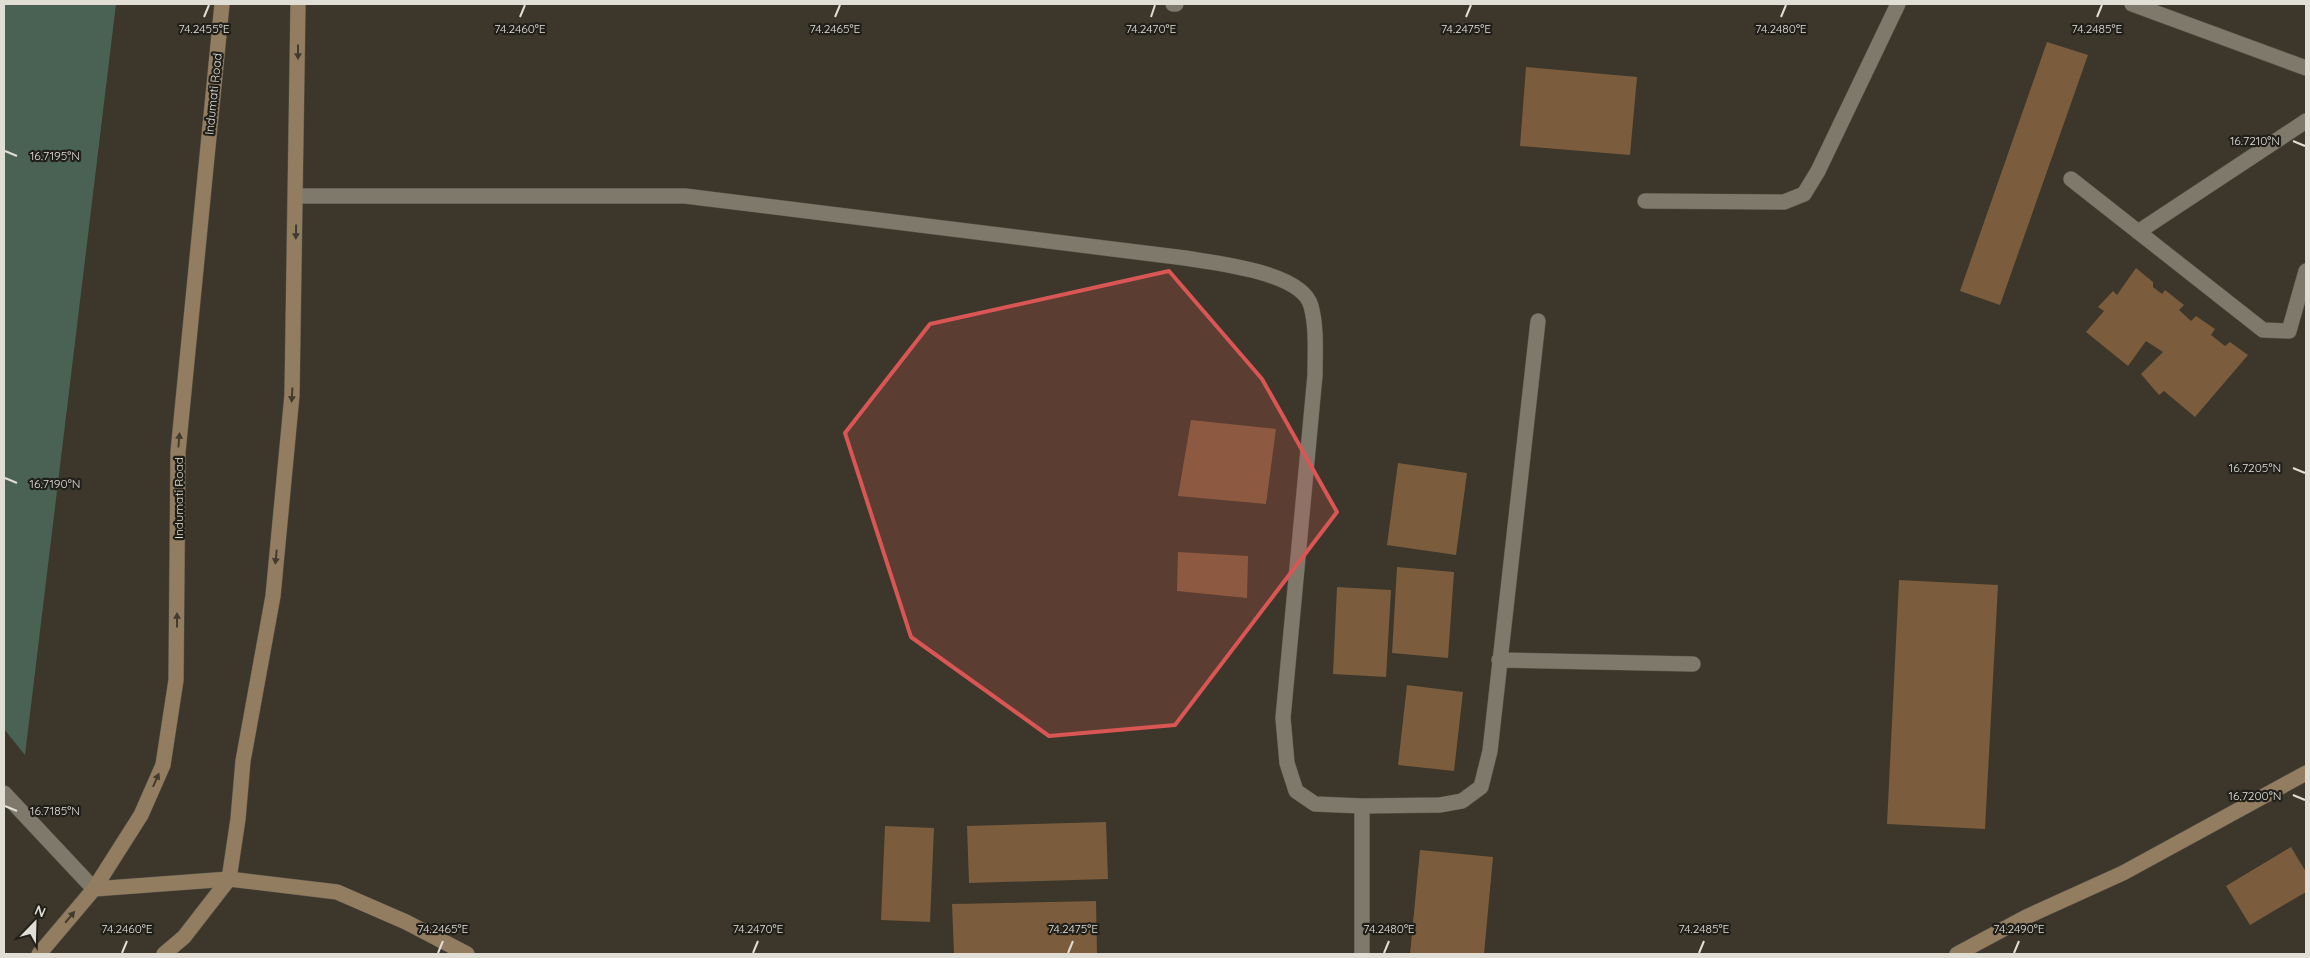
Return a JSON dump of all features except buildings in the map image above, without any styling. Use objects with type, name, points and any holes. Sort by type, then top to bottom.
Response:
[{"type":"main road","name":"Indumati Road","points":[[39,954],[94,889],[141,814],[163,765],[176,680],[178,452],[222,4]]},
{"type":"main road","points":[[168,953],[184,937],[229,879],[238,819],[243,761],[273,596],[292,395],[298,4]]},
{"type":"main road","points":[[1957,954],[2026,917],[2124,873],[2306,772]]},
{"type":"main road","points":[[94,889],[229,879],[337,892],[406,922],[467,954]]},
{"type":"street","points":[[1645,201],[1784,202],[1804,194],[1818,171],[1898,4]]},
{"type":"street","points":[[2132,4],[2306,68]]},
{"type":"street","points":[[2138,232],[2306,121]]},
{"type":"street","points":[[2070,179],[2263,330],[2289,331],[2306,271]]},
{"type":"street","points":[[296,196],[685,196],[1185,258],[1254,270],[1293,284],[1311,304],[1315,339],[1315,375],[1283,718],[1287,764],[1296,791],[1315,804],[1362,806],[1440,805],[1462,801],[1481,787],[1490,752],[1538,321]]},
{"type":"street","points":[[1499,660],[1692,664]]},
{"type":"street","points":[[4,793],[94,889]]},
{"type":"street","points":[[1362,806],[1362,954]]},
{"type":"highlighted area","points":[[1169,271],[1262,379],[1337,512],[1175,725],[1049,736],[911,637],[845,433],[930,324]]},
{"type":"green space","points":[[4,4],[116,4],[25,755],[4,729]]}]
